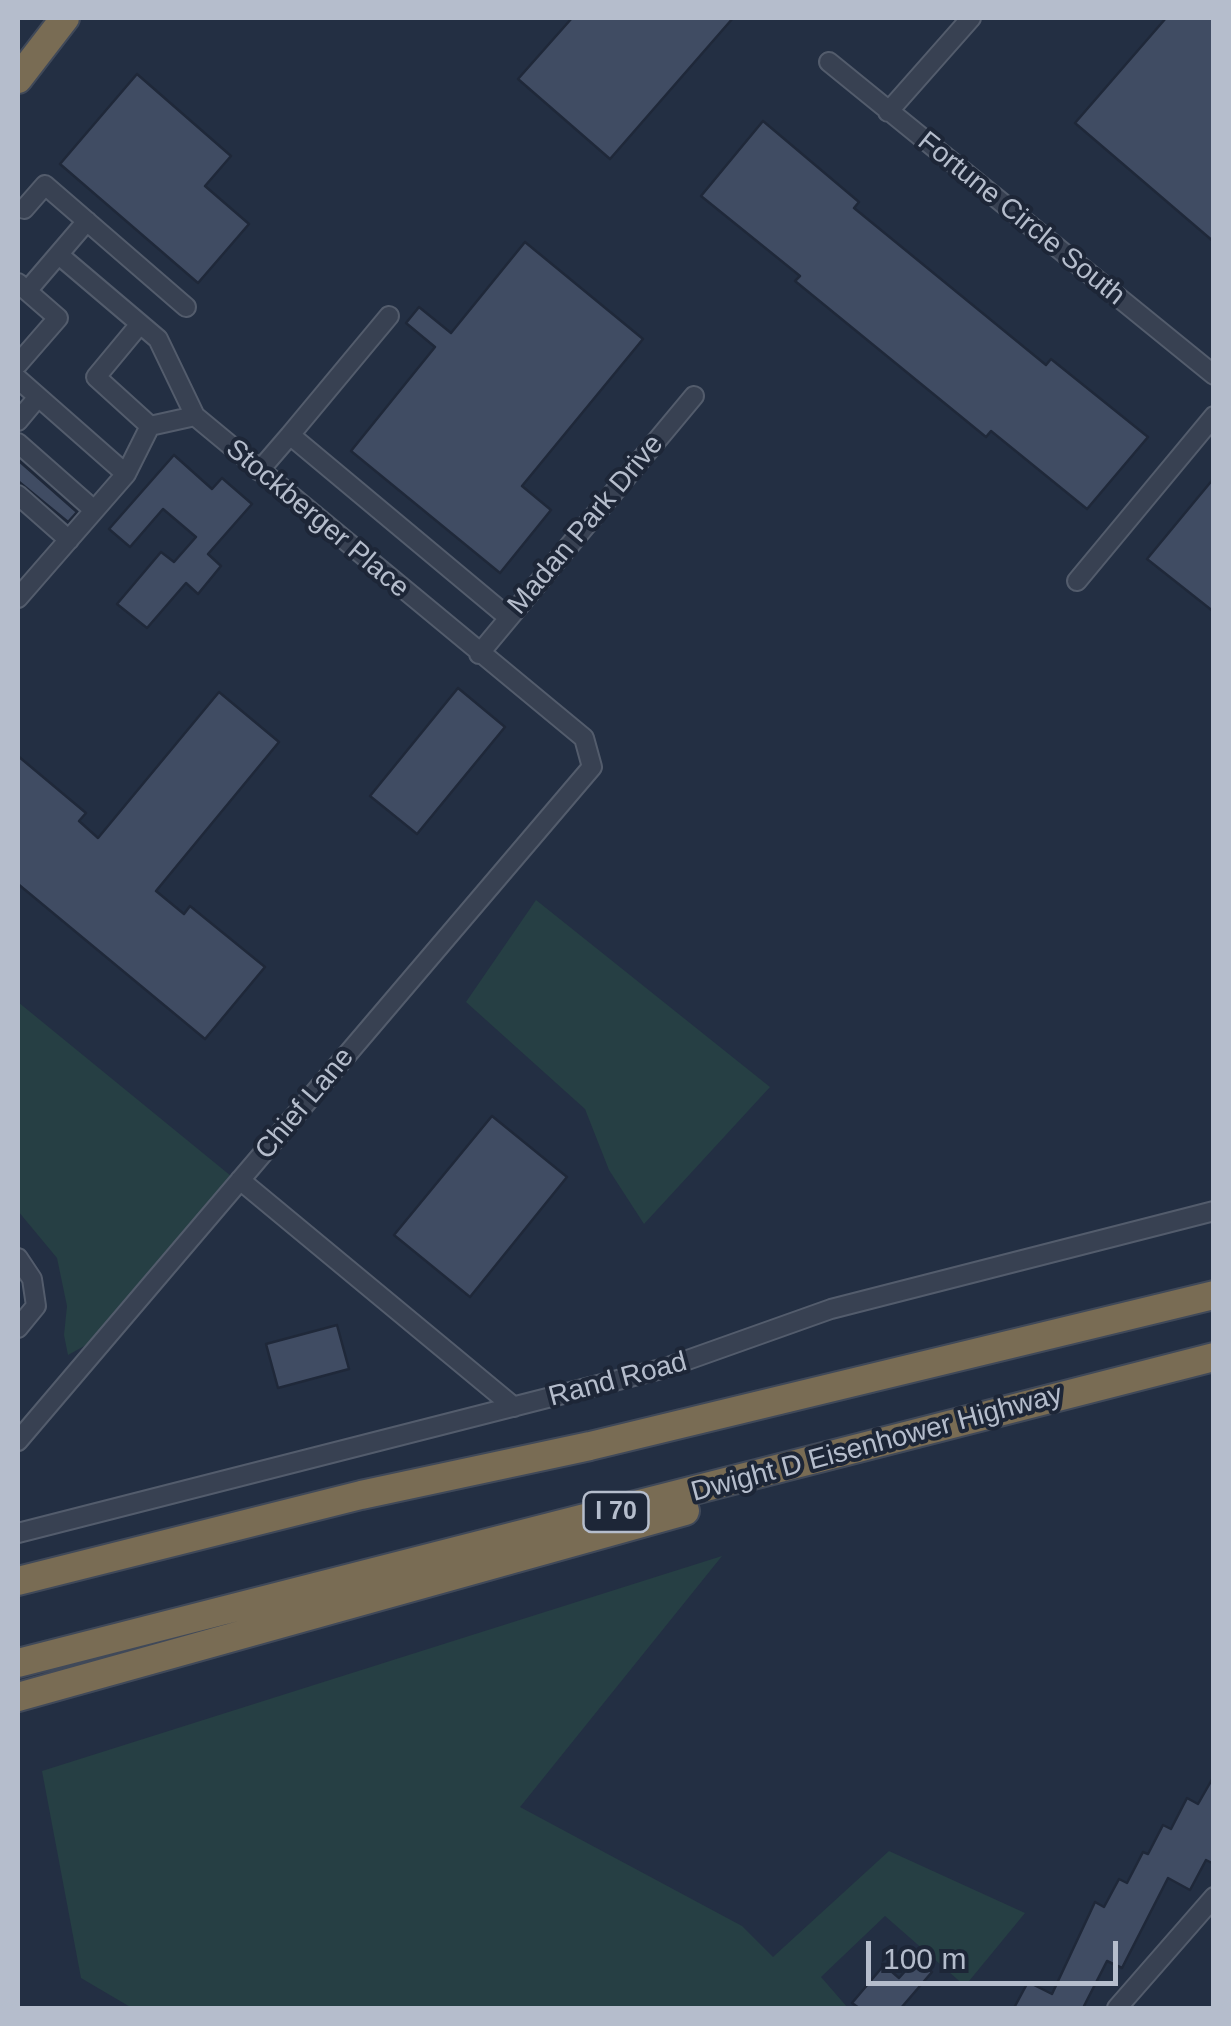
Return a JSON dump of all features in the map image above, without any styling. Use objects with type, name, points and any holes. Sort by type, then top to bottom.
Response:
[{"type":"highway","points":[[18,59],[54,18]]},
{"type":"highway","points":[[18,79],[66,18]]},
{"type":"highway","points":[[18,1581],[360,1494],[590,1446],[1214,1295]]},
{"type":"highway","name":"Dwight D Eisenhower Highway","points":[[18,1663],[1214,1356]]},
{"type":"highway","points":[[18,1698],[639,1526],[931,1431]]},
{"type":"street","points":[[888,112],[971,18]]},
{"type":"street","name":"Fortune Circle South","points":[[829,62],[1214,375]]},
{"type":"street","points":[[24,209],[44,185],[186,307]]},
{"type":"street","points":[[19,359],[58,318],[22,287],[59,254],[87,221]]},
{"type":"street","name":"Stockberger Place","points":[[59,254],[158,340],[196,416],[584,738],[592,767]]},
{"type":"street","points":[[259,471],[389,316]]},
{"type":"street","points":[[140,324],[96,377],[150,426]]},
{"type":"street","points":[[18,379],[126,474]]},
{"type":"street","name":"Madan Park Drive","points":[[479,654],[694,396]]},
{"type":"street","points":[[18,422],[38,398]]},
{"type":"street","points":[[150,426],[196,416]]},
{"type":"street","points":[[1077,581],[1214,416]]},
{"type":"street","points":[[18,598],[126,474],[150,426]]},
{"type":"street","points":[[290,434],[508,617]]},
{"type":"street","points":[[18,443],[94,510]]},
{"type":"street","points":[[18,495],[68,540]]},
{"type":"street","name":"Chief Lane","points":[[18,1440],[592,767]]},
{"type":"street","points":[[240,1180],[514,1407]]},
{"type":"street","name":"Rand Road","points":[[18,1533],[710,1355],[831,1310],[1214,1210]]},
{"type":"street","points":[[18,1258],[32,1279],[36,1306],[18,1328]]},
{"type":"street","points":[[1117,2008],[1214,1897]]},
{"type":"green space","points":[[536,900],[770,1087],[644,1224],[609,1170],[585,1109],[466,1002]]},
{"type":"green space","points":[[18,1002],[231,1176],[216,1203],[88,1344],[68,1355],[64,1335],[67,1306],[57,1258],[18,1211]]},
{"type":"green space","points":[[722,1556],[520,1807],[742,1926],[773,1957],[889,1851],[1025,1913],[965,1986],[885,1916],[821,1977],[848,2008],[132,2008],[81,1978],[42,1771]]},
{"type":"building","points":[[572,18],[733,18],[610,159],[518,79]]},
{"type":"building","points":[[1166,18],[1214,18],[1214,242],[1075,123]]},
{"type":"building","points":[[137,74],[231,156],[205,186],[249,224],[198,283],[60,164]]},
{"type":"building","points":[[763,121],[859,202],[854,208],[1046,365],[1051,359],[1148,437],[1087,509],[991,431],[986,437],[795,281],[800,276],[701,196]]},
{"type":"building","points":[[525,242],[643,339],[522,486],[551,510],[500,573],[351,451],[435,347],[406,323],[419,307],[451,333]]},
{"type":"building","points":[[174,455],[212,489],[222,478],[252,504],[208,554],[221,566],[198,594],[186,583],[147,628],[117,604],[161,552],[174,562],[196,537],[163,509],[130,547],[109,529]]},
{"type":"building","points":[[18,460],[77,512],[68,522],[18,481]]},
{"type":"building","points":[[1214,478],[1214,612],[1147,559]]},
{"type":"building","points":[[458,688],[505,727],[417,834],[370,796]]},
{"type":"building","points":[[219,692],[279,742],[156,891],[184,914],[190,906],[265,967],[205,1039],[18,884],[18,756],[86,813],[79,821],[98,838]]},
{"type":"building","points":[[492,1116],[567,1177],[470,1297],[394,1235]]},
{"type":"building","points":[[337,1325],[349,1369],[278,1388],[266,1344]]},
{"type":"building","points":[[1214,1776],[1214,1864],[1206,1860],[1190,1890],[1168,1878],[1122,1968],[1107,1961],[1083,2008],[1014,2008],[1028,1982],[1052,1994],[1095,1902],[1104,1907],[1119,1879],[1127,1883],[1163,1825],[1171,1829],[1187,1798],[1198,1804]]},
{"type":"building","points":[[916,1959],[932,1972],[901,2008],[859,2008],[852,2003],[884,1965],[899,1978]]}]
